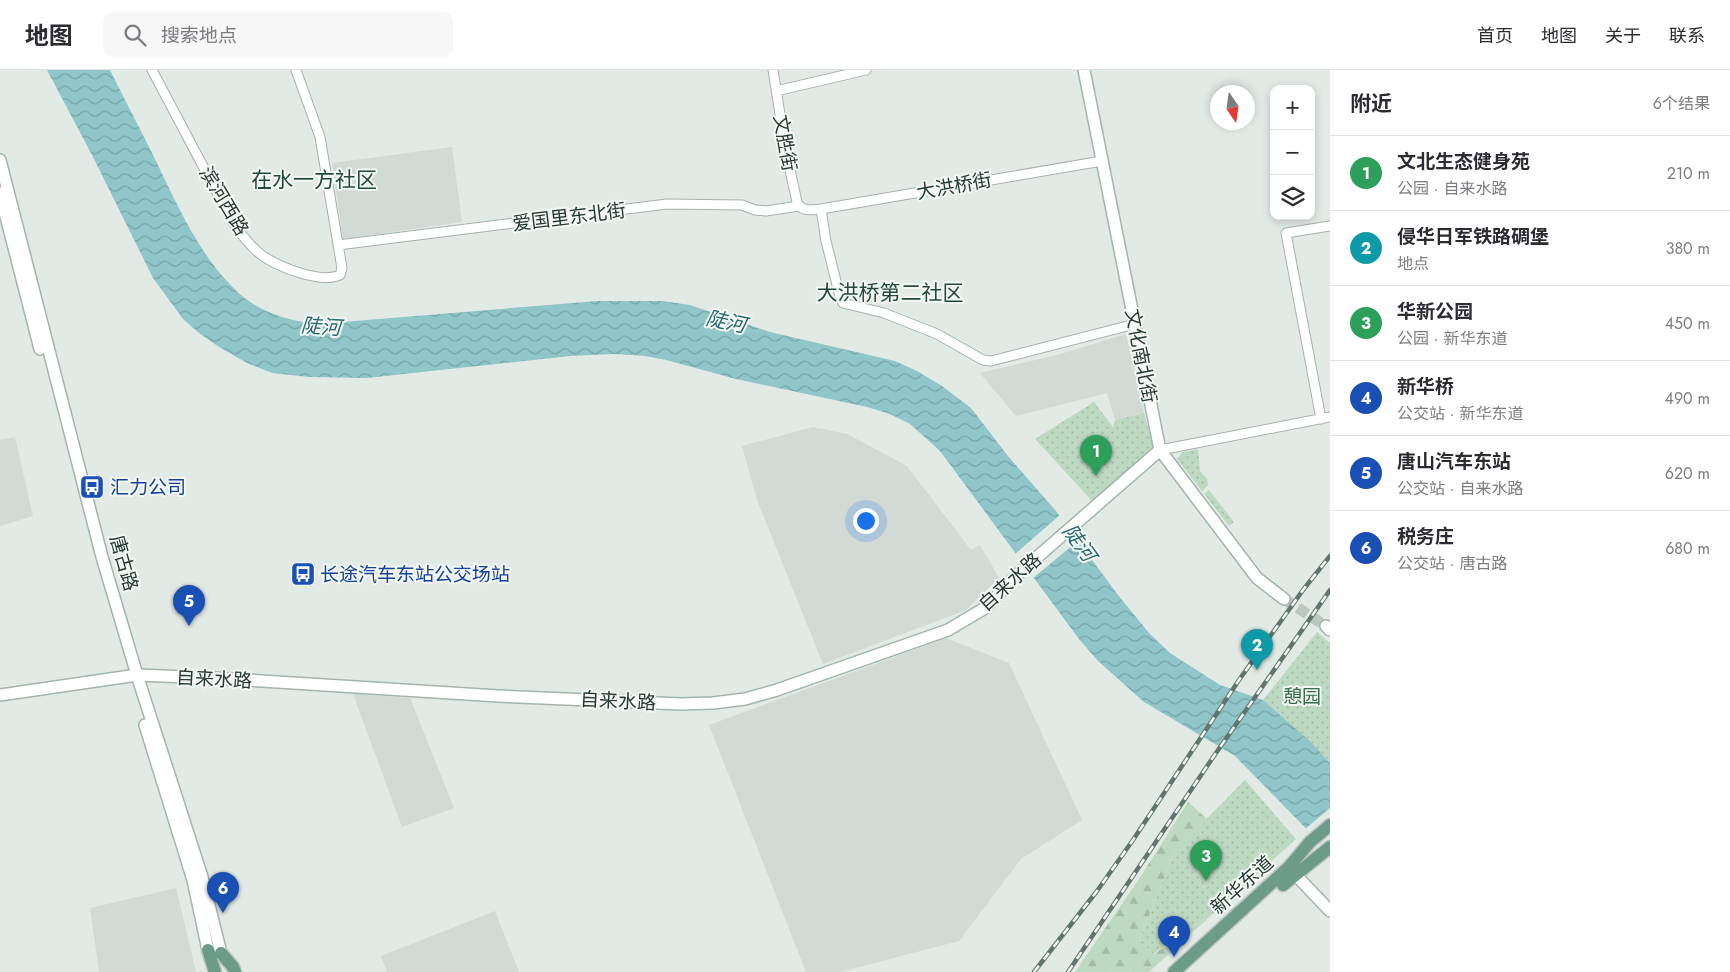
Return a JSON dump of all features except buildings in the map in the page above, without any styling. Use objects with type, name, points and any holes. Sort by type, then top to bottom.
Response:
[{"type":"main road","name":"新华东道","points":[[1187,972],[1292,871],[1310,842],[1330,826]]},
{"type":"main road","name":"新华东道","points":[[1174,972],[1292,871],[1326,851]]},
{"type":"main road","points":[[204,972],[208,950]]},
{"type":"main road","name":"唐古路","points":[[208,950],[215,972]]},
{"type":"main road","points":[[221,953],[227,972]]},
{"type":"main road","points":[[221,953],[235,972]]},
{"type":"street","name":"滨河西路","points":[[152,70],[232,221],[261,255],[282,266],[306,274],[333,278],[340,275],[342,268],[338,245]]},
{"type":"street","points":[[296,70],[320,136],[338,245]]},
{"type":"street","name":"文胜街","points":[[773,70],[786,152],[802,208]]},
{"type":"street","points":[[776,91],[866,70]]},
{"type":"street","name":"文化南北街","points":[[1084,70],[1160,450],[1258,578],[1284,599]]},
{"type":"street","name":"唐古路","points":[[0,160],[102,557],[193,880],[208,950]]},
{"type":"street","name":"大洪桥街","points":[[802,208],[821,209],[1102,161]]},
{"type":"street","name":"唐古路","points":[[0,193],[95,558],[202,877],[221,953]]},
{"type":"street","name":"爱国里东北街","points":[[338,245],[667,204],[742,204],[755,210],[766,211],[802,208]]},
{"type":"street","points":[[821,209],[826,241],[840,297],[844,303],[884,313],[937,334],[983,360],[991,361],[1134,324]]},
{"type":"street","points":[[1160,450],[1325,418],[1286,233],[1330,226]]},
{"type":"street","name":"自来水路","points":[[0,695],[134,676],[215,678],[507,696],[681,704],[745,699],[778,690],[948,630],[985,608],[1020,572],[1160,450]]},
{"type":"street","points":[[1292,871],[1330,911]]},
{"type":"shaded area","points":[[452,147],[462,222],[343,239],[332,163]]},
{"type":"shaded area","points":[[1126,334],[1144,413],[1115,420],[1107,393],[1016,416],[980,373],[1057,355]]},
{"type":"shaded area","points":[[813,427],[847,434],[907,466],[971,550],[980,545],[999,578],[966,610],[823,664],[757,500],[742,446]]},
{"type":"shaded area","points":[[15,437],[33,516],[0,526],[0,440]]},
{"type":"shaded area","points":[[946,638],[1009,663],[1082,820],[1021,859],[959,941],[840,972],[806,972],[709,725]]},
{"type":"shaded area","points":[[353,694],[410,698],[454,808],[402,827]]},
{"type":"shaded area","points":[[176,888],[196,972],[99,972],[90,908]]},
{"type":"shaded area","points":[[495,911],[519,972],[387,972],[381,956]]},
{"type":"green space","points":[[1094,402],[1113,427],[1115,420],[1144,413],[1154,450],[1094,503],[1035,439]]},
{"type":"green space","points":[[1198,449],[1200,471],[1207,479],[1208,485],[1202,491],[1177,459],[1183,452]]},
{"type":"green space","points":[[1209,490],[1234,522],[1229,526],[1204,494]]},
{"type":"green space","name":"憩园","points":[[1317,632],[1330,643],[1330,763],[1310,741],[1263,700]]},
{"type":"green space","points":[[1245,780],[1296,839],[1215,912],[1153,954],[1139,941],[1175,851]]},
{"type":"green space","points":[[1188,802],[1207,819],[1175,851],[1139,941],[1154,954],[1215,912],[1149,972],[1075,972],[1141,876]]},
{"type":"water","name":"陡河","points":[[47,70],[110,70],[174,199],[207,256],[234,289],[257,307],[274,314],[291,320],[318,324],[597,301],[663,301],[690,305],[770,332],[895,361],[917,371],[942,386],[971,408],[1008,456],[1056,511],[1118,595],[1149,633],[1170,653],[1220,685],[1263,700],[1310,741],[1330,763],[1330,853],[1235,756],[1144,702],[1098,661],[1079,639],[940,451],[910,424],[890,414],[867,407],[736,379],[645,356],[614,354],[571,356],[367,378],[309,377],[272,373],[247,363],[219,347],[183,319],[153,278]]},
{"type":"pier","points":[[1061,514],[1080,539],[1032,579],[1014,555]]},
{"type":"pier","points":[[1330,808],[1330,855],[1304,830]]},
{"type":"tunnel","points":[[1284,599],[1326,626]]},
{"type":"railway","points":[[1034,972],[1097,891],[1239,680],[1303,590],[1330,556]]},
{"type":"railway","points":[[1068,972],[1216,753],[1330,590]]},
{"type":"place","name":"文北生态健身苑","points":[[1096,476]]},
{"type":"place","name":"汇力公司","points":[[92,487]]},
{"type":"place","name":"长途汽车东站公交场站","points":[[303,574]]},
{"type":"place","name":"唐山汽车东站","points":[[189,626]]},
{"type":"place","name":"侵华日军铁路碉堡","points":[[1257,670]]},
{"type":"place","name":"华新公园","points":[[1206,881]]},
{"type":"place","name":"税务庄","points":[[223,913]]},
{"type":"place","name":"新华桥","points":[[1174,957]]},
{"type":"district","name":"在水一方社区","points":[[314,180]]},
{"type":"district","name":"大洪桥第二社区","points":[[890,293]]}]
